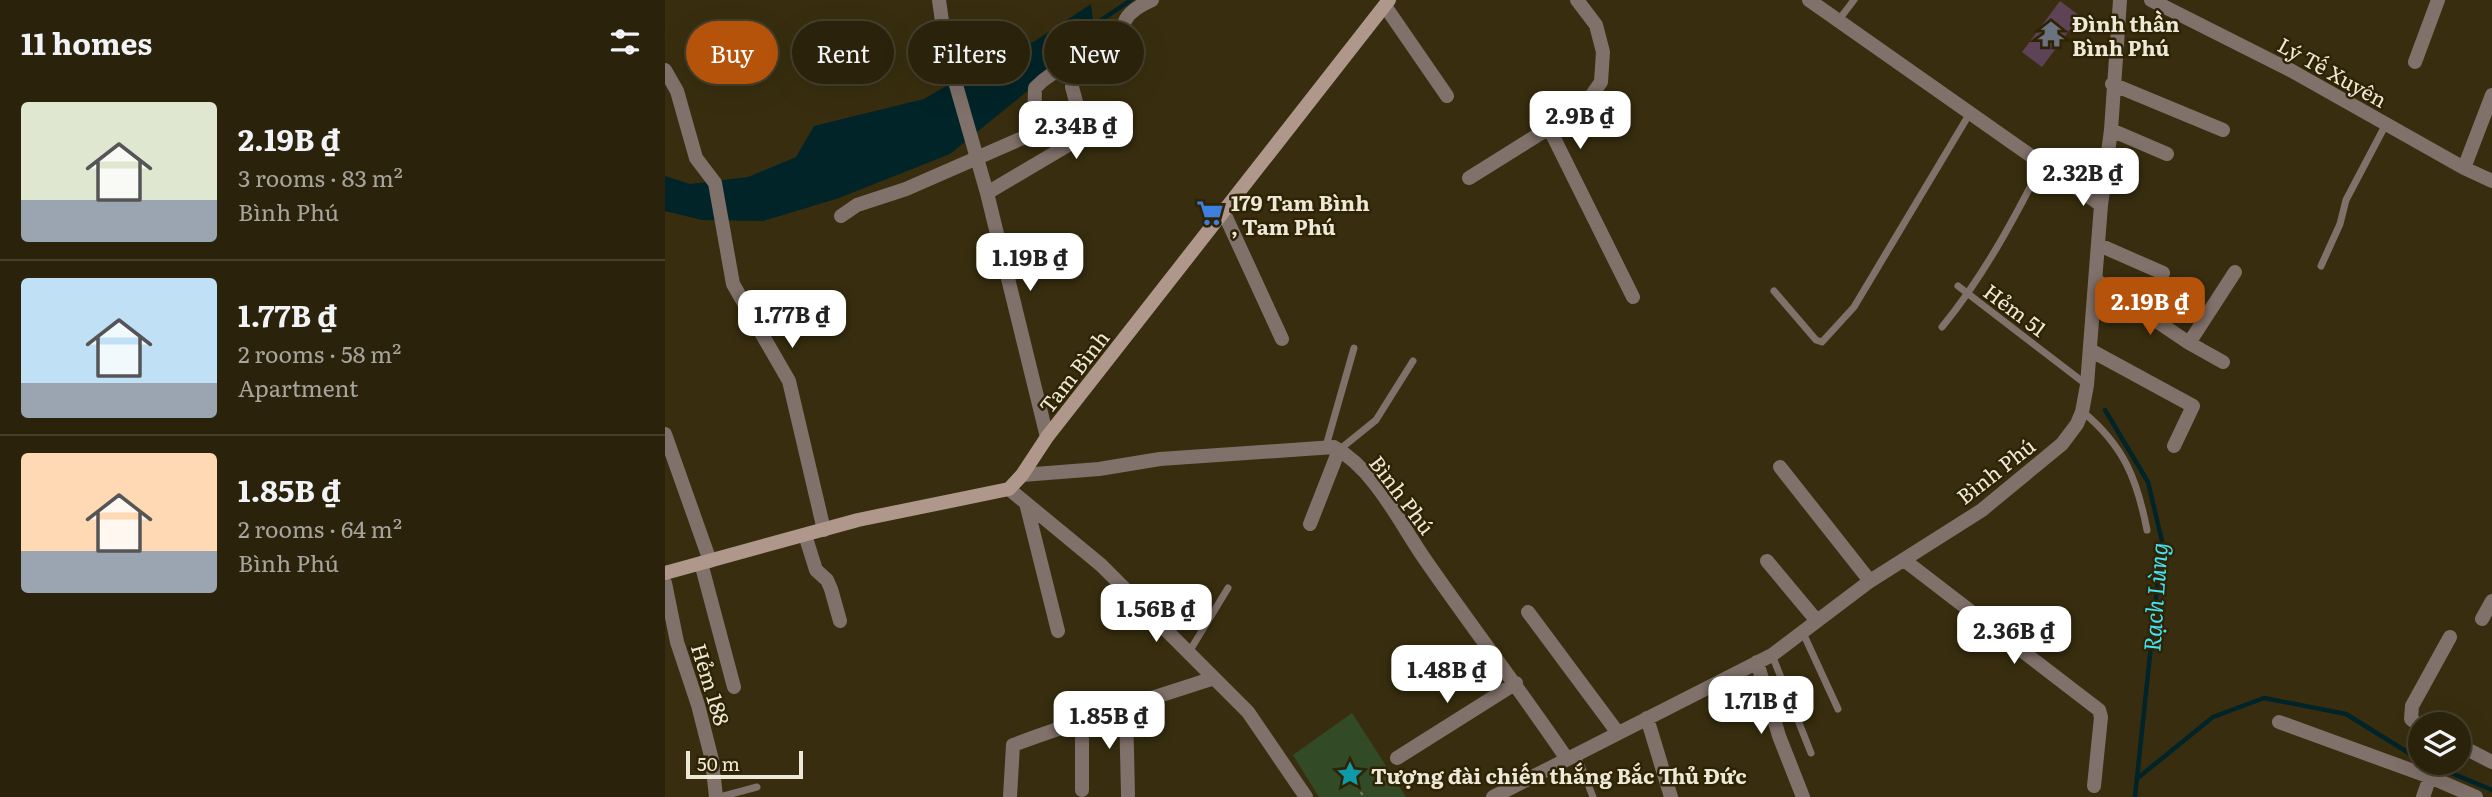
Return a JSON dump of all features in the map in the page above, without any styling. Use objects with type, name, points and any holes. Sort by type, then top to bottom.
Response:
[{"type":"main road","name":"Tam Bình","points":[[1009,489],[1387,3]]},
{"type":"main road","points":[[665,573],[858,520],[1009,489]]},
{"type":"street","points":[[939,0],[946,50],[987,193],[1047,437]]},
{"type":"street","points":[[841,216],[857,205],[906,189],[1034,133],[1035,88],[1046,77],[1069,65],[1114,61],[1122,51],[1124,18],[1152,0]]},
{"type":"street","points":[[1469,178],[1549,128],[1589,99],[1601,82],[1603,52],[1596,25],[1577,0]]},
{"type":"street","points":[[1809,0],[2101,205]]},
{"type":"street","name":"Bình Phú","points":[[1493,797],[1772,655],[1870,581],[1982,510],[2062,444],[2083,412],[2087,386],[2101,205],[2111,130],[2112,84],[2120,0]]},
{"type":"street","name":"Lý Tế Xuyên","points":[[2151,0],[2292,71],[2464,169],[2492,181]]},
{"type":"street","points":[[2415,62],[2438,0]]},
{"type":"street","points":[[1387,3],[1447,96]]},
{"type":"street","points":[[665,70],[677,91],[696,158],[715,183],[733,284],[789,381],[824,530]]},
{"type":"street","points":[[2112,84],[2223,130]]},
{"type":"street","points":[[987,193],[1085,135],[1072,88]]},
{"type":"street","points":[[2464,169],[2492,95]]},
{"type":"street","points":[[1549,128],[1633,297]]},
{"type":"street","points":[[2111,130],[2167,153]]},
{"type":"street","points":[[1224,213],[1282,339]]},
{"type":"street","points":[[2099,245],[2163,273]]},
{"type":"street","points":[[2189,343],[2235,272]]},
{"type":"street","points":[[2096,280],[2189,343],[2223,362]]},
{"type":"street","points":[[2090,350],[2193,406],[2174,446]]},
{"type":"street","points":[[665,434],[705,562],[734,687]]},
{"type":"street","points":[[1022,475],[1099,469],[1160,459],[1332,448],[1310,524]]},
{"type":"street","name":"Bình Phú","points":[[1332,448],[1368,475],[1425,559],[1572,757]]},
{"type":"street","points":[[1780,467],[1870,581]]},
{"type":"street","points":[[1009,489],[1101,565],[1248,712],[1305,797]]},
{"type":"street","points":[[1025,502],[1058,631]]},
{"type":"street","points":[[805,535],[816,570],[827,580],[831,589],[840,621]]},
{"type":"street","points":[[1903,560],[2099,710],[2101,718],[2094,786]]},
{"type":"street","points":[[1767,561],[1817,621]]},
{"type":"street","name":"Hẻm 188","points":[[665,583],[677,642],[698,705],[712,760],[718,797]]},
{"type":"street","points":[[2482,619],[2492,601]]},
{"type":"street","points":[[1528,612],[1618,733]]},
{"type":"street","points":[[2412,712],[2412,706],[2450,637]]},
{"type":"street","points":[[1757,662],[1779,736],[1803,797]]},
{"type":"street","points":[[1010,797],[1013,745],[1101,713],[1214,678]]},
{"type":"street","points":[[1397,758],[1515,683]]},
{"type":"street","points":[[1126,707],[1128,795]]},
{"type":"street","points":[[1647,718],[1671,797]]},
{"type":"street","points":[[1081,790],[1082,721]]},
{"type":"street","points":[[2279,722],[2430,777],[2476,797]]},
{"type":"street","points":[[2471,751],[2492,762]]},
{"type":"street","points":[[2423,797],[2430,777]]},
{"type":"lane","points":[[1838,21],[1854,0]]},
{"type":"lane","points":[[1774,291],[1816,340],[1822,342],[1854,307],[1970,113]]},
{"type":"lane","points":[[2321,266],[2340,224],[2346,200],[2386,124]]},
{"type":"lane","points":[[1942,327],[1969,295],[2014,220],[2042,163]]},
{"type":"lane","name":"Hẻm 51","points":[[1958,286],[2087,386]]},
{"type":"lane","points":[[1332,448],[1354,348]]},
{"type":"lane","points":[[1332,448],[1376,420],[1413,361]]},
{"type":"lane","points":[[2083,412],[2102,427],[2124,460],[2139,492],[2147,530]]},
{"type":"lane","points":[[1189,652],[1229,588]]},
{"type":"lane","points":[[1802,632],[1839,709]]},
{"type":"lane","points":[[1772,655],[1811,753]]},
{"type":"lane","points":[[1572,757],[1593,797]]},
{"type":"lane","points":[[718,797],[757,787]]},
{"type":"path","points":[[1356,785],[1364,797]]},
{"type":"green space","points":[[1352,713],[1406,797],[1319,797],[1293,755]]},
{"type":"water","points":[[1091,4],[1093,21],[1065,21]]},
{"type":"water","points":[[1044,35],[1044,80],[950,154],[839,198],[763,221],[702,220],[665,211],[665,176],[690,184],[748,177],[796,157],[814,126],[924,99],[950,84],[1030,84],[1030,43]]},
{"type":"building","name":"Đình thần Bình Phú","points":[[2060,1],[2080,16],[2042,67],[2022,52]]},
{"type":"waterway","points":[[1100,21],[1131,0]]},
{"type":"waterway","name":"Rạch Lùng","points":[[2105,410],[2148,482],[2162,541],[2135,797]]},
{"type":"waterway","points":[[2139,777],[2213,717],[2264,698],[2346,714],[2408,753]]},
{"type":"waterway","points":[[2456,775],[2492,790]]},
{"type":"place","name":"Đình thần Bình Phú","points":[[2051,34]]},
{"type":"place","name":"179 Tam Bình , Tam Phú","points":[[1210,213]]},
{"type":"place","name":"Tượng đài chiến thắng Bắc Thủ Đức","points":[[1350,774]]}]
